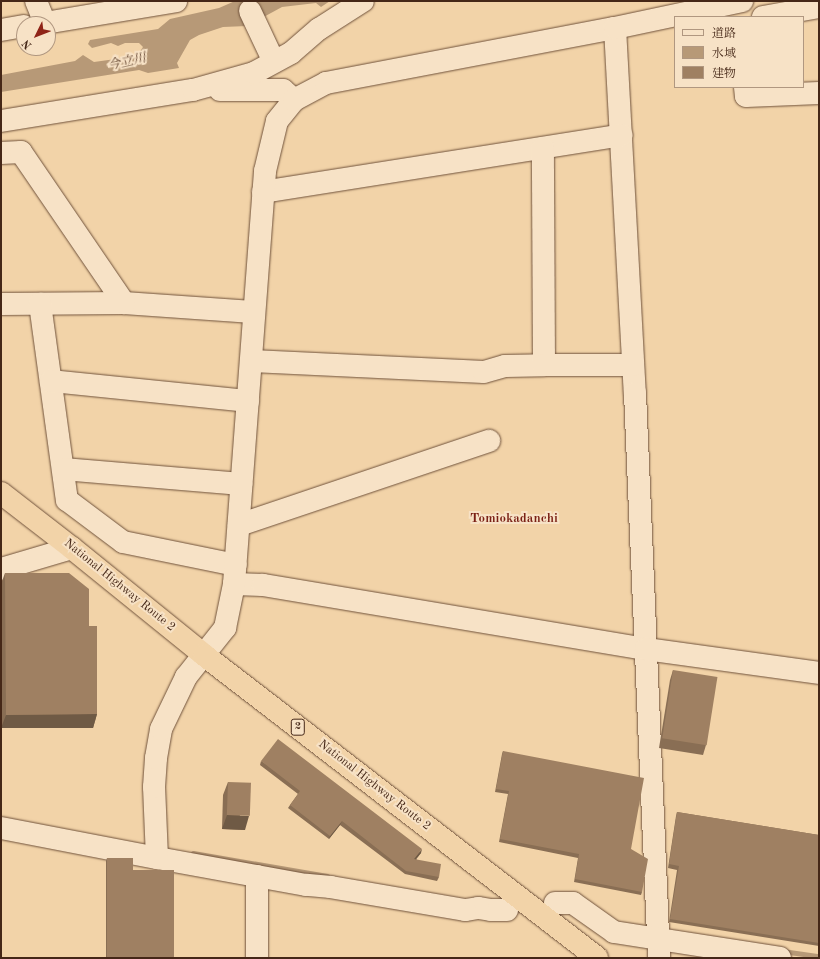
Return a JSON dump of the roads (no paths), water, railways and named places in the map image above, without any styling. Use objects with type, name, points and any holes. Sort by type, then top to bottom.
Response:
[{"type":"highway","name":"National Highway Route 2","points":[[1,494],[72,548],[204,655],[597,958]]},
{"type":"street","points":[[36,1],[40,16]]},
{"type":"street","points":[[56,20],[96,8],[176,1]]},
{"type":"street","points":[[1,121],[193,90],[254,73],[271,57],[291,53],[319,29],[363,1]]},
{"type":"street","points":[[157,858],[154,787],[156,758],[161,729],[186,677],[225,628],[235,575],[241,484],[252,361],[253,312],[263,192],[265,172],[277,121],[294,100],[326,84],[615,28],[742,1]]},
{"type":"street","points":[[769,16],[819,7]]},
{"type":"street","points":[[250,11],[271,57]]},
{"type":"street","points":[[1,30],[16,27]]},
{"type":"street","points":[[615,28],[633,365],[659,940]]},
{"type":"street","points":[[745,88],[746,96],[819,93]]},
{"type":"street","points":[[193,90],[283,90],[294,100]]},
{"type":"street","points":[[263,192],[621,135]]},
{"type":"street","points":[[543,148],[544,365]]},
{"type":"street","points":[[1,153],[21,152],[124,303]]},
{"type":"street","points":[[1,304],[124,303],[253,312]]},
{"type":"street","points":[[40,304],[68,500],[123,542],[235,575],[263,585],[646,649],[819,673]]},
{"type":"street","points":[[252,361],[484,372],[505,366],[633,365]]},
{"type":"street","points":[[50,381],[248,401]]},
{"type":"street","points":[[239,525],[489,441]]},
{"type":"street","points":[[63,469],[241,484]]},
{"type":"street","points":[[1,569],[72,548]]},
{"type":"street","points":[[1,828],[257,876],[465,910],[478,908],[507,910]]},
{"type":"street","points":[[257,876],[257,958]]},
{"type":"street","points":[[555,903],[574,903],[614,932],[780,958]]},
{"type":"water","name":"今立川","points":[[235,1],[330,1],[321,7],[316,3],[282,7],[247,26],[223,27],[199,35],[190,40],[177,63],[179,68],[148,73],[139,70],[1,92],[1,75],[75,61],[83,55],[94,62],[137,56],[143,47],[139,43],[125,43],[118,46],[111,43],[92,48],[88,44],[90,40],[158,29],[170,19],[219,8]]},
{"type":"waterway","points":[[193,853],[327,876]]},
{"type":"waterway","points":[[782,951],[819,956]]},
{"type":"district","name":"Tomiokadanchi","points":[[514,519]]}]
